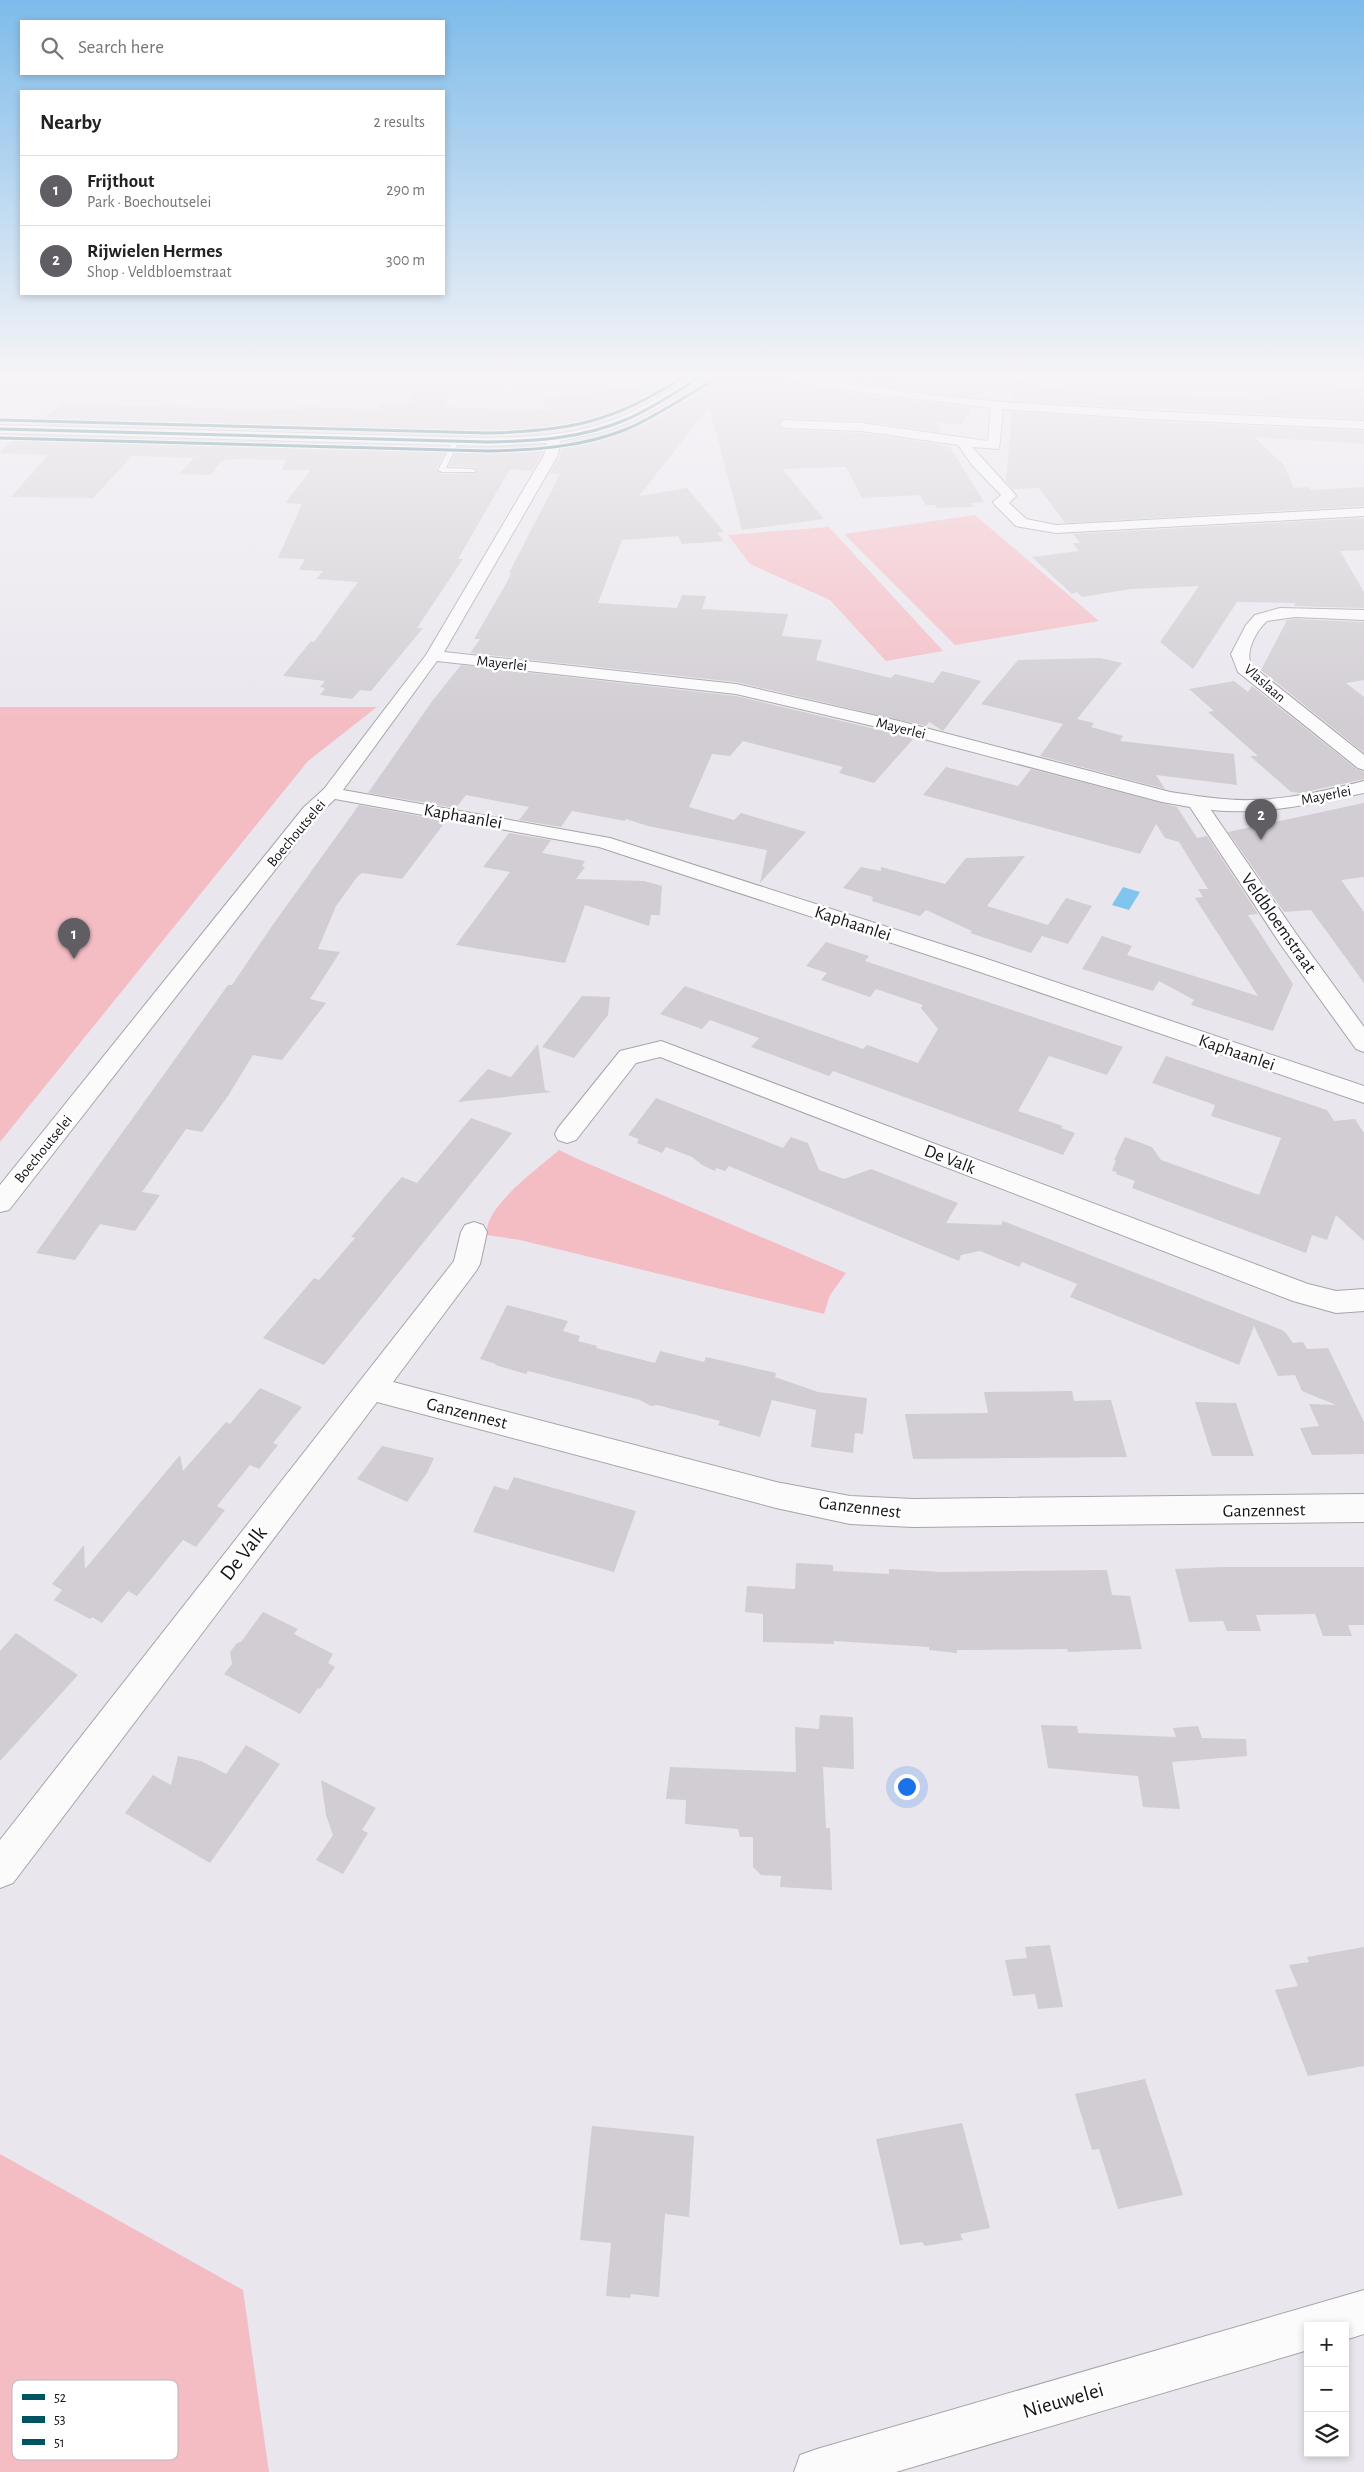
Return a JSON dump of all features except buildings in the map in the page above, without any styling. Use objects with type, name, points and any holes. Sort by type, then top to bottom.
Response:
[{"type":"street","name":"Boechoutselei","points":[[0,1203],[311,811],[331,793],[433,656],[530,491]]},
{"type":"street","points":[[1005,491],[1009,496],[1000,502],[1021,523],[1044,529],[1364,512]]},
{"type":"street","name":"Vlaslaan","points":[[1364,615],[1284,613],[1268,615],[1259,619],[1238,652],[1239,659],[1244,668],[1364,764]]},
{"type":"street","name":"Mayerlei","points":[[433,656],[736,689],[893,725],[1160,795],[1196,802],[1254,806],[1298,801],[1364,787]]},
{"type":"street","name":"Kaphaanlei","points":[[331,793],[603,842],[967,960],[1364,1095]]},
{"type":"street","name":"Veldbloemstraat","points":[[1196,802],[1289,940],[1364,1044]]},
{"type":"street","name":"De Valk","points":[[567,1134],[628,1057],[661,1049],[1303,1293],[1336,1302],[1362,1304]]},
{"type":"street","name":"De Valk","points":[[0,1870],[467,1264],[474,1232]]},
{"type":"street","name":"Ganzennest","points":[[370,1388],[776,1494],[850,1510],[913,1513],[1364,1508]]},
{"type":"street","points":[[1330,2322],[1364,2312]]},
{"type":"street","name":"Nieuwelei","points":[[817,2472],[1304,2329]]},
{"type":"shaded area","points":[[975,515],[1099,621],[955,645],[844,534]]},
{"type":"shaded area","points":[[829,527],[943,651],[886,661],[830,600],[750,564],[728,535]]},
{"type":"shaded area","points":[[0,707],[377,707],[308,761],[0,1142]]},
{"type":"shaded area","points":[[559,1150],[846,1273],[830,1295],[824,1314],[520,1240],[487,1235],[488,1224],[493,1213],[503,1201],[527,1177]]},
{"type":"shaded area","points":[[0,2154],[243,2290],[269,2472],[0,2472]]},
{"type":"water","points":[[1123,887],[1140,892],[1129,910],[1112,905]]},
{"type":"place","name":"Rijwielen Hermes","points":[[1261,840]]},
{"type":"place","name":"Frijthout","points":[[74,959]]}]
